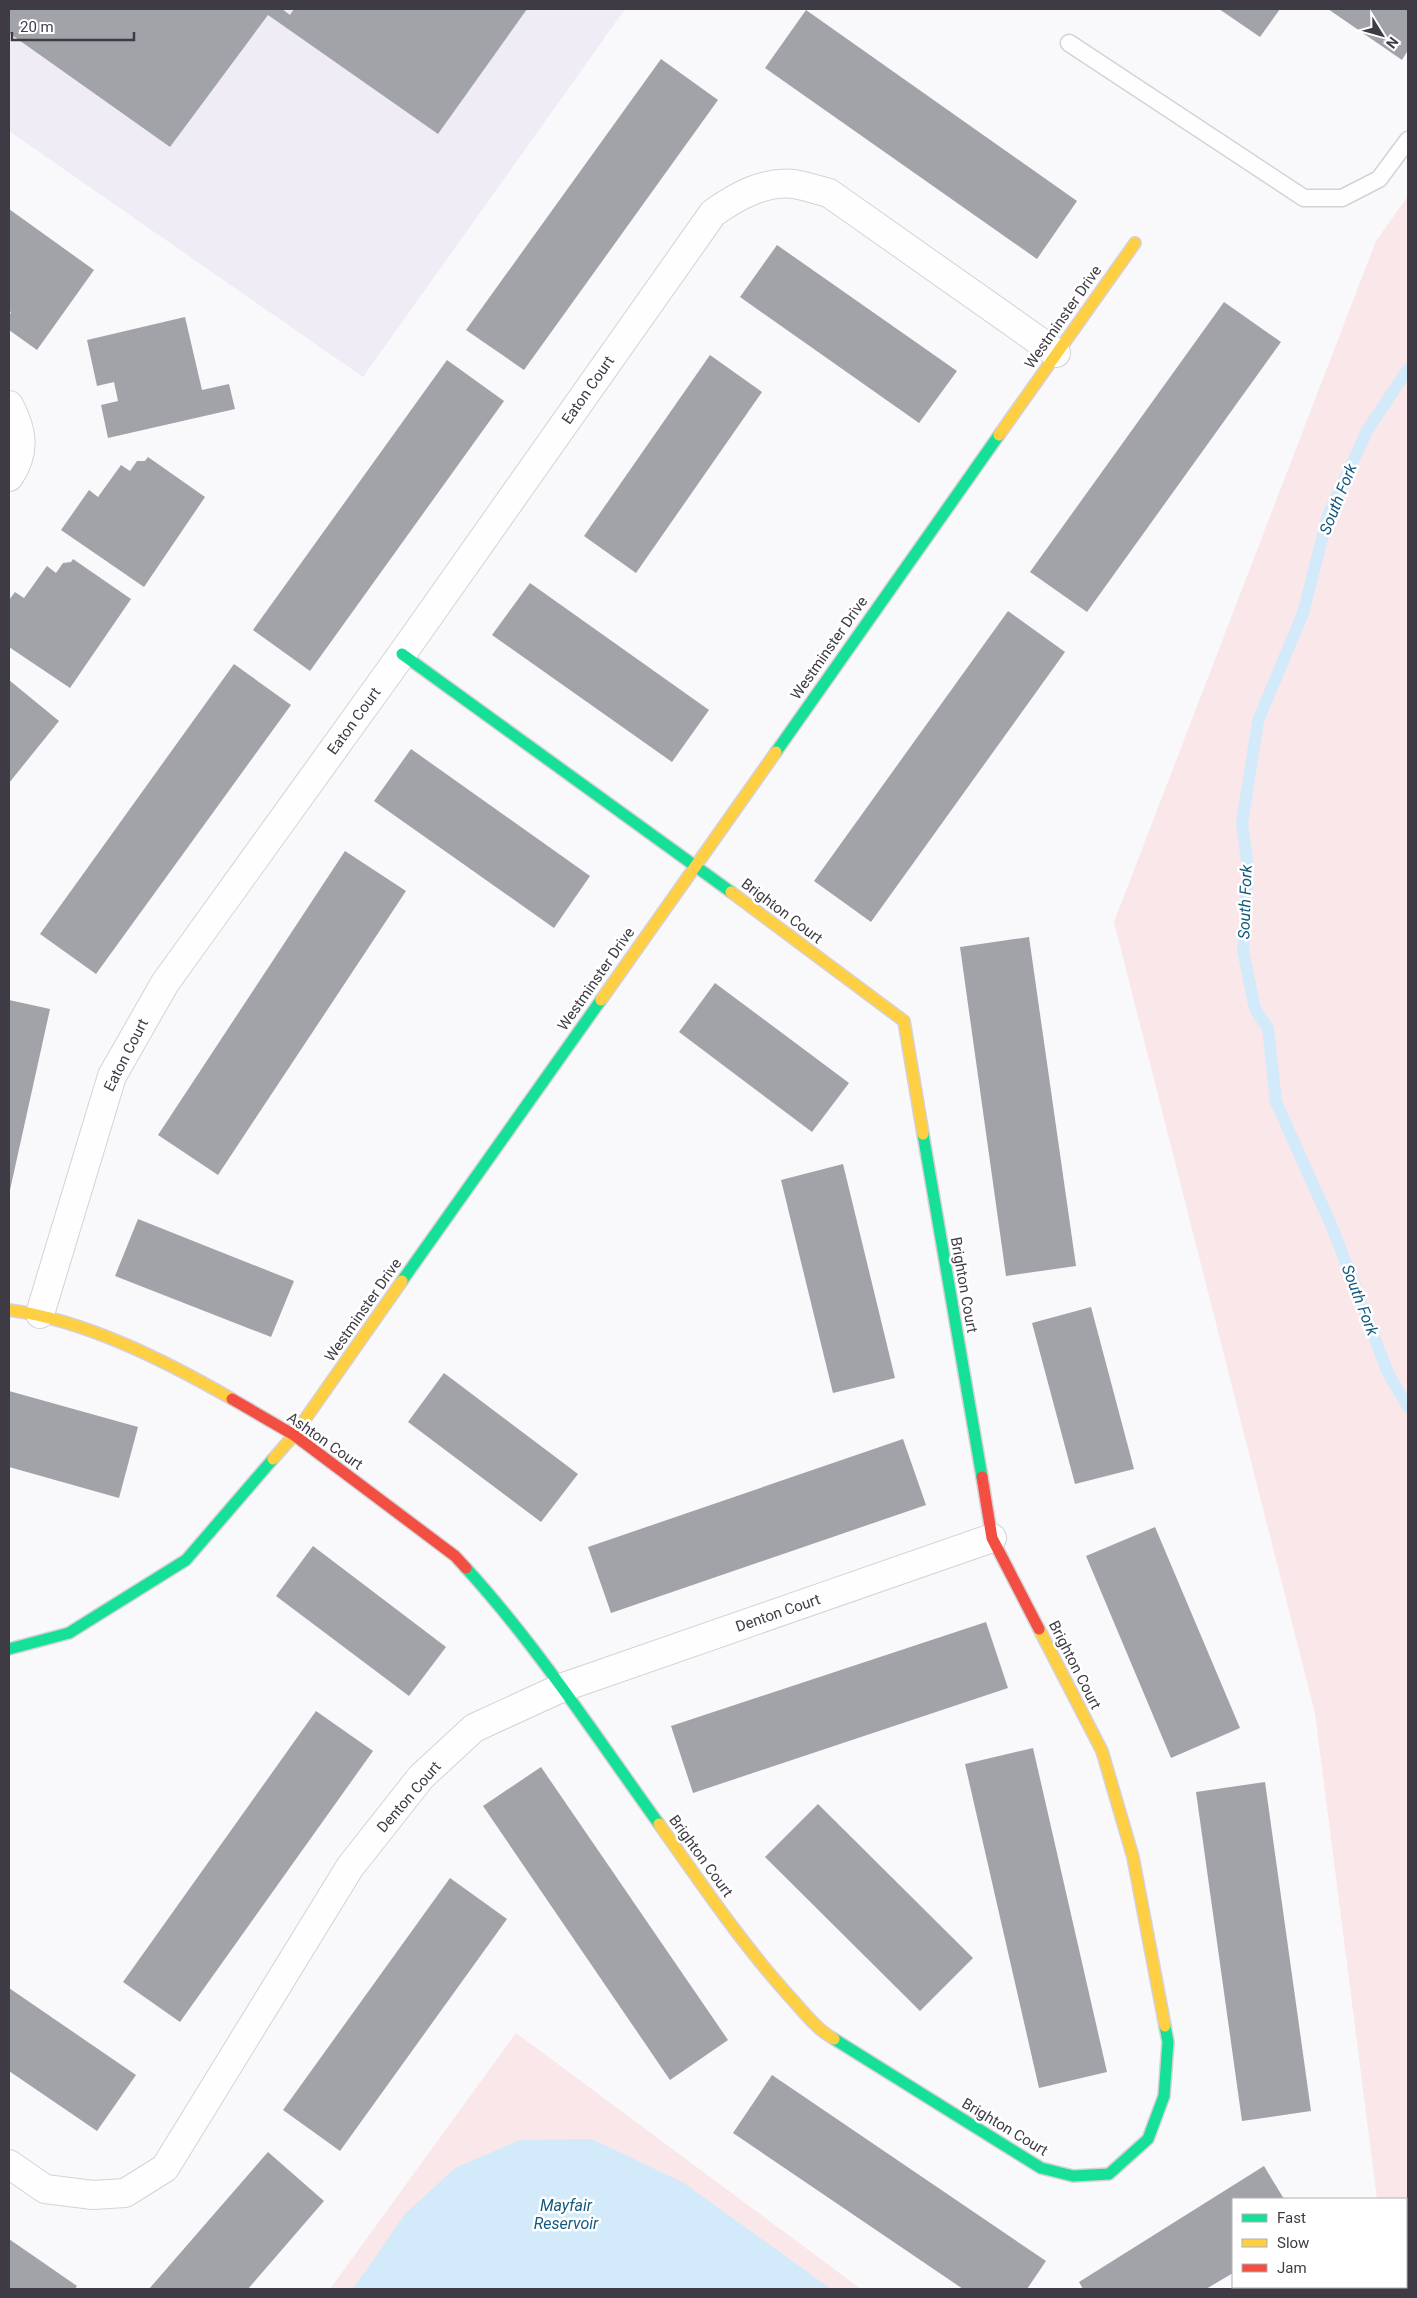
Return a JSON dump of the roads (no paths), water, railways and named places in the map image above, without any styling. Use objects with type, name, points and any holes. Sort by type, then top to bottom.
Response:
[{"type":"street","name":"Eaton Court","points":[[40,1314],[98,1114],[116,1068],[165,983],[402,654],[713,212],[738,196],[763,187],[793,184],[829,193],[1056,353]]},
{"type":"street","name":"Westminster Drive","points":[[9,1649],[70,1633],[139,1592],[186,1560],[294,1435],[695,864],[1135,243]]},
{"type":"street","points":[[9,405],[21,439],[19,462],[9,477]]},
{"type":"street","name":"Brighton Court","points":[[402,654],[695,864],[904,1021],[992,1538],[1102,1751],[1133,1858],[1151,1944],[1168,2042],[1164,2096],[1148,2139],[1109,2174],[1073,2176],[1041,2168],[822,2032],[772,1977],[732,1926],[561,1688]]},
{"type":"street","name":"Ashton Court","points":[[9,1310],[40,1314],[126,1345],[206,1384],[294,1435],[455,1556],[493,1598],[561,1688]]},
{"type":"street","name":"Denton Court","points":[[9,2164],[45,2189],[93,2195],[125,2193],[165,2168],[350,1867],[421,1777],[474,1728],[561,1688],[992,1538]]},
{"type":"lane","points":[[1069,43],[1304,198],[1342,198],[1379,179],[1408,140]]},
{"type":"water","name":"Mayfair Reservoir","points":[[592,2139],[684,2183],[831,2289],[353,2289],[405,2214],[455,2168],[520,2140]]},
{"type":"waterway","name":"South Fork","points":[[1408,369],[1368,429],[1328,515],[1303,613],[1258,721],[1242,823],[1248,870],[1243,950],[1255,1009],[1268,1028],[1276,1102],[1332,1227],[1388,1373],[1408,1407]]}]
